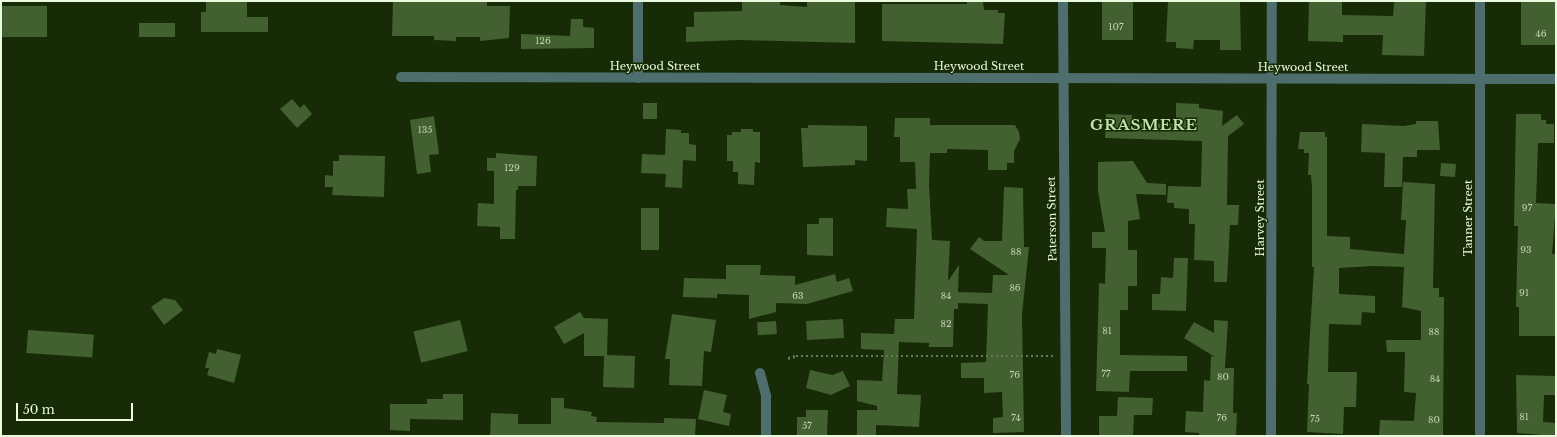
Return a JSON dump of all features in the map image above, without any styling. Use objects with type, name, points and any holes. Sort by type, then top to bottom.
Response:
[{"type":"street","points":[[638,1],[638,78]]},
{"type":"street","name":"Paterson Street","points":[[1063,1],[1066,436]]},
{"type":"street","name":"Harvey Street","points":[[1272,1],[1272,436]]},
{"type":"street","name":"Tanner Street","points":[[1480,1],[1480,436]]},
{"type":"street","name":"Heywood Street","points":[[401,77],[1556,79]]},
{"type":"street","points":[[760,373],[766,396],[766,436]]},
{"type":"path","points":[[788,358],[796,356],[1066,356]]},
{"type":"building","points":[[206,1],[247,1],[247,17],[268,17],[268,32],[201,32],[201,12],[206,12]]},
{"type":"building","points":[[393,1],[487,1],[487,6],[510,6],[509,38],[480,41],[480,37],[456,37],[456,41],[434,40],[434,36],[392,36]]},
{"type":"building","points":[[742,1],[780,1],[780,5],[807,7],[807,2],[855,1],[855,43],[739,40],[686,42],[686,27],[694,27],[694,12],[742,11]]},
{"type":"building","points":[[967,1],[983,1],[984,10],[998,10],[998,13],[1005,13],[1003,44],[882,41],[882,4],[967,4]]},
{"type":"building","points":[[1102,1],[1133,1],[1133,40],[1102,40]]},
{"type":"building","points":[[1168,1],[1240,1],[1241,50],[1220,50],[1220,40],[1194,40],[1193,49],[1176,48],[1176,42],[1166,42]]},
{"type":"building","points":[[1309,1],[1342,1],[1342,15],[1393,16],[1394,1],[1426,1],[1424,56],[1382,55],[1383,35],[1343,35],[1343,42],[1308,41]]},
{"type":"building","points":[[1521,1],[1556,1],[1556,45],[1521,45]]},
{"type":"building","points":[[1,6],[47,6],[47,37],[1,37]]},
{"type":"building","points":[[571,19],[583,19],[583,27],[594,28],[594,48],[521,49],[521,34],[570,36]]},
{"type":"building","points":[[139,23],[175,23],[175,37],[139,37]]},
{"type":"building","points":[[292,99],[300,108],[304,104],[312,114],[297,128],[280,109]]},
{"type":"building","points":[[643,103],[657,103],[657,119],[643,119]]},
{"type":"building","points":[[1176,103],[1199,104],[1199,108],[1223,111],[1222,126],[1237,115],[1244,124],[1228,136],[1227,205],[1239,205],[1238,225],[1230,225],[1227,282],[1214,282],[1214,261],[1194,260],[1195,224],[1189,224],[1189,209],[1174,208],[1174,203],[1167,203],[1168,186],[1201,187],[1202,141],[1105,138],[1106,114],[1132,115],[1132,123],[1176,124]]},
{"type":"building","points":[[1516,114],[1541,114],[1541,120],[1546,120],[1546,124],[1554,124],[1554,143],[1538,143],[1536,203],[1556,204],[1552,254],[1556,254],[1555,336],[1519,336],[1519,307],[1516,307],[1518,226],[1514,226]]},
{"type":"building","points":[[434,116],[439,154],[429,155],[431,172],[417,174],[410,120]]},
{"type":"building","points":[[895,118],[930,118],[930,125],[1015,125],[1019,132],[1020,139],[1014,151],[1014,163],[1007,163],[1007,170],[988,170],[988,150],[947,149],[947,153],[930,153],[929,184],[932,240],[950,241],[948,281],[959,265],[958,292],[992,293],[993,275],[1009,275],[970,249],[979,237],[984,241],[1002,241],[1004,187],[1023,188],[1024,247],[1029,247],[1022,314],[1024,432],[993,433],[993,418],[1003,417],[1002,392],[984,393],[984,378],[961,378],[961,363],[986,362],[988,304],[958,303],[958,309],[954,309],[953,347],[929,347],[929,343],[899,342],[897,394],[921,395],[919,427],[876,425],[876,436],[857,436],[857,410],[877,410],[877,406],[857,401],[857,380],[882,381],[884,350],[861,349],[861,333],[894,334],[895,319],[914,319],[917,229],[886,227],[887,208],[908,209],[907,189],[916,189],[915,162],[900,162],[900,137],[894,137]]},
{"type":"building","points":[[1416,121],[1438,121],[1440,150],[1417,150],[1417,157],[1403,157],[1402,187],[1384,187],[1385,153],[1361,152],[1362,124],[1404,126],[1416,124]]},
{"type":"building","points":[[808,125],[867,126],[867,161],[855,160],[855,165],[803,167],[801,128],[808,128]]},
{"type":"building","points":[[666,129],[681,130],[681,133],[689,133],[689,144],[696,145],[696,161],[683,160],[682,188],[665,187],[666,174],[641,173],[642,154],[665,155]]},
{"type":"building","points":[[741,129],[753,129],[753,132],[760,132],[760,163],[755,162],[754,185],[738,184],[738,172],[733,172],[733,161],[727,161],[727,135],[732,135],[732,132],[741,132]]},
{"type":"building","points":[[1300,132],[1325,132],[1325,137],[1327,137],[1327,236],[1350,237],[1350,249],[1404,254],[1406,220],[1401,220],[1403,182],[1435,184],[1433,288],[1439,288],[1439,297],[1444,297],[1443,436],[1379,435],[1380,420],[1414,421],[1416,393],[1404,392],[1405,352],[1387,352],[1386,340],[1421,340],[1421,311],[1402,307],[1404,267],[1374,266],[1339,268],[1339,294],[1375,296],[1375,313],[1362,312],[1361,325],[1329,324],[1328,372],[1357,372],[1356,407],[1344,407],[1343,434],[1307,432],[1309,384],[1307,384],[1314,267],[1312,267],[1312,188],[1311,175],[1308,175],[1309,153],[1304,153],[1304,149],[1298,149]]},
{"type":"building","points":[[496,153],[537,156],[536,186],[518,186],[518,190],[516,190],[515,239],[500,239],[500,227],[477,226],[478,203],[494,204],[494,171],[487,171],[487,158],[496,158]]},
{"type":"building","points":[[339,155],[385,156],[384,197],[332,195],[333,187],[325,187],[325,175],[333,176],[333,161],[339,161]]},
{"type":"building","points":[[1133,161],[1147,183],[1166,184],[1166,195],[1136,194],[1140,219],[1128,221],[1128,250],[1137,250],[1137,286],[1128,286],[1128,310],[1120,310],[1120,355],[1187,356],[1187,371],[1130,371],[1129,392],[1096,391],[1099,283],[1105,284],[1106,248],[1092,248],[1092,232],[1105,232],[1098,191],[1098,162]]},
{"type":"building","points":[[1441,163],[1456,164],[1455,177],[1440,176]]},
{"type":"building","points":[[641,208],[659,208],[659,250],[641,250]]},
{"type":"building","points":[[819,218],[833,218],[833,256],[807,255],[807,224],[819,224]]},
{"type":"building","points":[[1174,258],[1188,258],[1186,311],[1152,310],[1152,294],[1160,294],[1161,277],[1173,278]]},
{"type":"building","points":[[726,265],[761,265],[760,275],[795,276],[795,285],[835,274],[837,282],[849,278],[853,291],[807,304],[776,303],[776,312],[749,319],[749,295],[717,294],[717,298],[683,297],[684,278],[726,279]]},
{"type":"building","points":[[164,298],[175,300],[183,310],[164,325],[151,307]]},
{"type":"building","points":[[580,312],[584,318],[608,319],[607,355],[635,356],[634,388],[603,387],[604,356],[584,356],[584,333],[564,344],[554,327]]},
{"type":"building","points":[[672,314],[716,320],[711,352],[704,351],[702,386],[669,385],[670,359],[665,359]]},
{"type":"building","points":[[843,319],[844,338],[807,340],[806,321]]},
{"type":"building","points":[[460,320],[468,351],[421,363],[413,332]]},
{"type":"building","points":[[1214,320],[1228,321],[1225,368],[1234,368],[1233,413],[1237,413],[1236,436],[1199,436],[1199,433],[1185,432],[1186,411],[1203,412],[1204,380],[1210,381],[1211,356],[1215,357],[1184,338],[1194,322],[1214,333]]},
{"type":"building","points":[[776,321],[777,334],[758,335],[757,322]]},
{"type":"building","points":[[28,330],[94,335],[92,358],[26,353]]},
{"type":"building","points":[[217,349],[241,355],[234,383],[207,375],[209,368],[205,368],[209,352],[216,354]]},
{"type":"building","points":[[810,370],[832,375],[843,371],[850,386],[831,395],[806,388]]},
{"type":"building","points":[[1516,375],[1556,376],[1556,395],[1544,395],[1543,422],[1556,423],[1556,436],[1517,433]]},
{"type":"building","points":[[704,390],[727,395],[723,412],[731,414],[729,426],[698,419]]},
{"type":"building","points":[[443,394],[463,394],[463,420],[410,419],[410,431],[390,430],[390,404],[427,404],[427,399],[443,399]]},
{"type":"building","points":[[1118,397],[1153,398],[1152,415],[1134,415],[1133,436],[1099,436],[1099,416],[1117,416]]},
{"type":"building","points":[[551,398],[564,398],[564,408],[592,412],[591,416],[597,417],[596,422],[664,423],[664,418],[696,419],[695,436],[490,436],[491,413],[518,414],[518,424],[551,424]]},
{"type":"building","points":[[806,410],[828,410],[827,436],[797,436],[797,417],[806,417]]},
{"type":"district","name":"GRASMERE","points":[[1144,125]]}]
